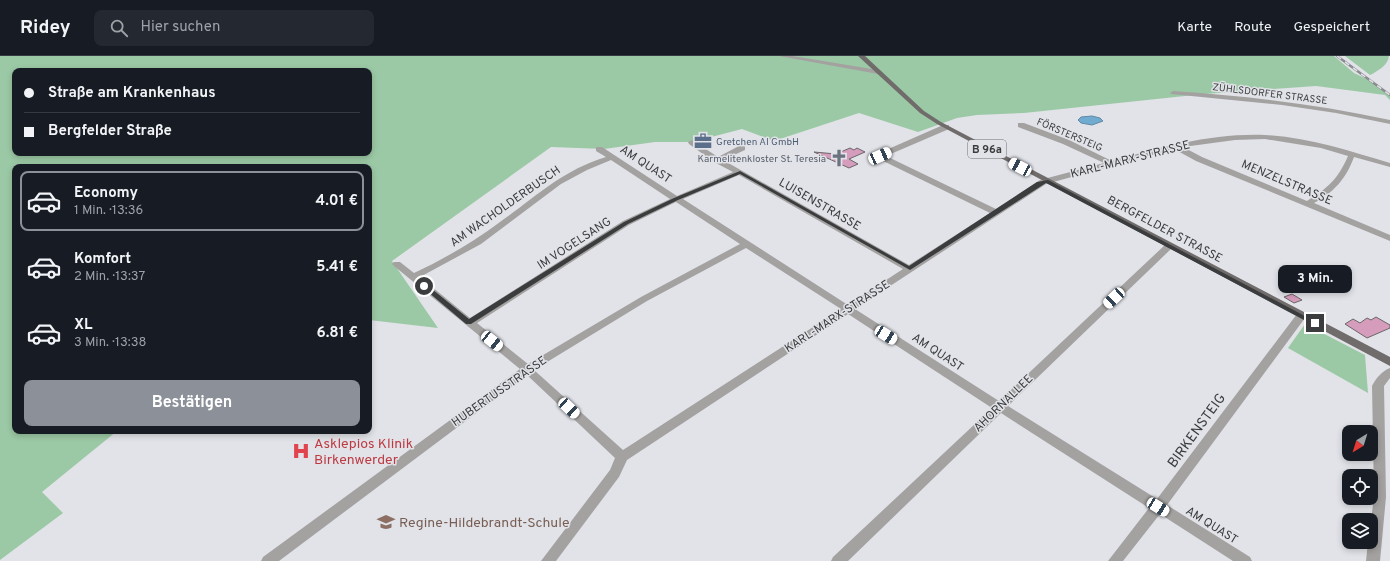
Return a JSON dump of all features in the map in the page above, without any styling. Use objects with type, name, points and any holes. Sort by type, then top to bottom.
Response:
[{"type":"main road","name":"B 96a","points":[[861,56],[878,72]]},
{"type":"main road","name":"BERGFELDER STRASSE","points":[[878,72],[928,116],[946,127],[1390,362]]},
{"type":"street","points":[[782,56],[878,72]]},
{"type":"street","name":"ZÜHLSDORFER STRASSE","points":[[1173,93],[1243,97],[1342,112],[1380,116]]},
{"type":"street","name":"ZÜHLSDORFER STRASSE","points":[[1342,112],[1390,122]]},
{"type":"street","name":"FÖRSTERSTEIG","points":[[1021,124],[1073,145],[1110,163]]},
{"type":"street","points":[[946,127],[880,156],[995,212]]},
{"type":"street","name":"KARL-MARX-STRASSE","points":[[622,457],[1039,183],[1175,146],[1208,140],[1265,137],[1291,140],[1352,154],[1390,165]]},
{"type":"street","name":"LUISENSTRASSE","points":[[692,142],[718,160],[910,269]]},
{"type":"street","name":"MENZELSTRASSE","points":[[1175,146],[1199,159],[1390,238]]},
{"type":"street","points":[[718,160],[742,148]]},
{"type":"street","name":"AM QUAST","points":[[599,149],[999,407],[1245,561]]},
{"type":"street","points":[[1307,204],[1330,190],[1344,174],[1352,154]]},
{"type":"street","name":"AM WACHOLDERBUSCH","points":[[413,277],[459,255],[499,228],[541,194],[568,176],[593,163],[612,157]]},
{"type":"street","name":"IM VOGELSANG","points":[[469,323],[626,223],[676,199],[740,172]]},
{"type":"street","name":"HUBERTUSSTRASSE","points":[[268,561],[527,370],[644,299],[746,244]]},
{"type":"street","name":"AHORNALLEE","points":[[838,561],[1169,246]]},
{"type":"street","points":[[397,264],[527,370],[622,457],[615,473],[548,561]]},
{"type":"street","name":"BIRKENSTEIG","points":[[1115,561],[1158,507],[1301,316]]},
{"type":"street","points":[[1373,561],[1380,490],[1378,386],[1380,381],[1390,372]]},
{"type":"green space","points":[[0,56],[1334,56],[1354,73],[1369,80],[1390,95],[1390,100],[1385,95],[1316,86],[1204,94],[1024,113],[977,115],[957,118],[918,132],[859,113],[774,141],[742,129],[692,142],[655,142],[604,149],[551,147],[392,261],[438,328],[372,320],[372,164],[12,164],[12,434],[113,434],[42,492],[63,513],[0,560]]},
{"type":"green space","points":[[1345,56],[1389,56],[1385,65],[1370,75]]},
{"type":"green space","points":[[1305,324],[1365,355],[1368,393],[1288,348]]},
{"type":"water","points":[[1092,116],[1100,118],[1103,121],[1092,125],[1081,123],[1078,120],[1081,117]]},
{"type":"building","name":"Karmelitenkloster St. Teresia","points":[[850,148],[854,150],[857,148],[865,152],[849,159],[858,164],[849,168],[814,152],[836,154]]},
{"type":"building","points":[[1292,294],[1302,300],[1294,303],[1284,297]]},
{"type":"building","points":[[1376,317],[1390,325],[1390,328],[1367,338],[1345,324],[1353,319],[1360,323],[1367,318],[1371,320]]},
{"type":"railway","points":[[1337,56],[1390,95]]},
{"type":"place","name":"Gretchen AI GmbH","points":[[703,141]]},
{"type":"place","name":"Karmelitenkloster St. Teresia","points":[[839,158]]},
{"type":"place","name":"Asklepios Klinik Birkenwerder","points":[[301,451]]},
{"type":"place","name":"Regine-Hildebrandt-Schule","points":[[386,522]]},
{"type":"route","points":[[424,286],[469,323],[626,223],[676,199],[740,172],[910,269],[1039,183],[1046,181],[1315,323]]}]
